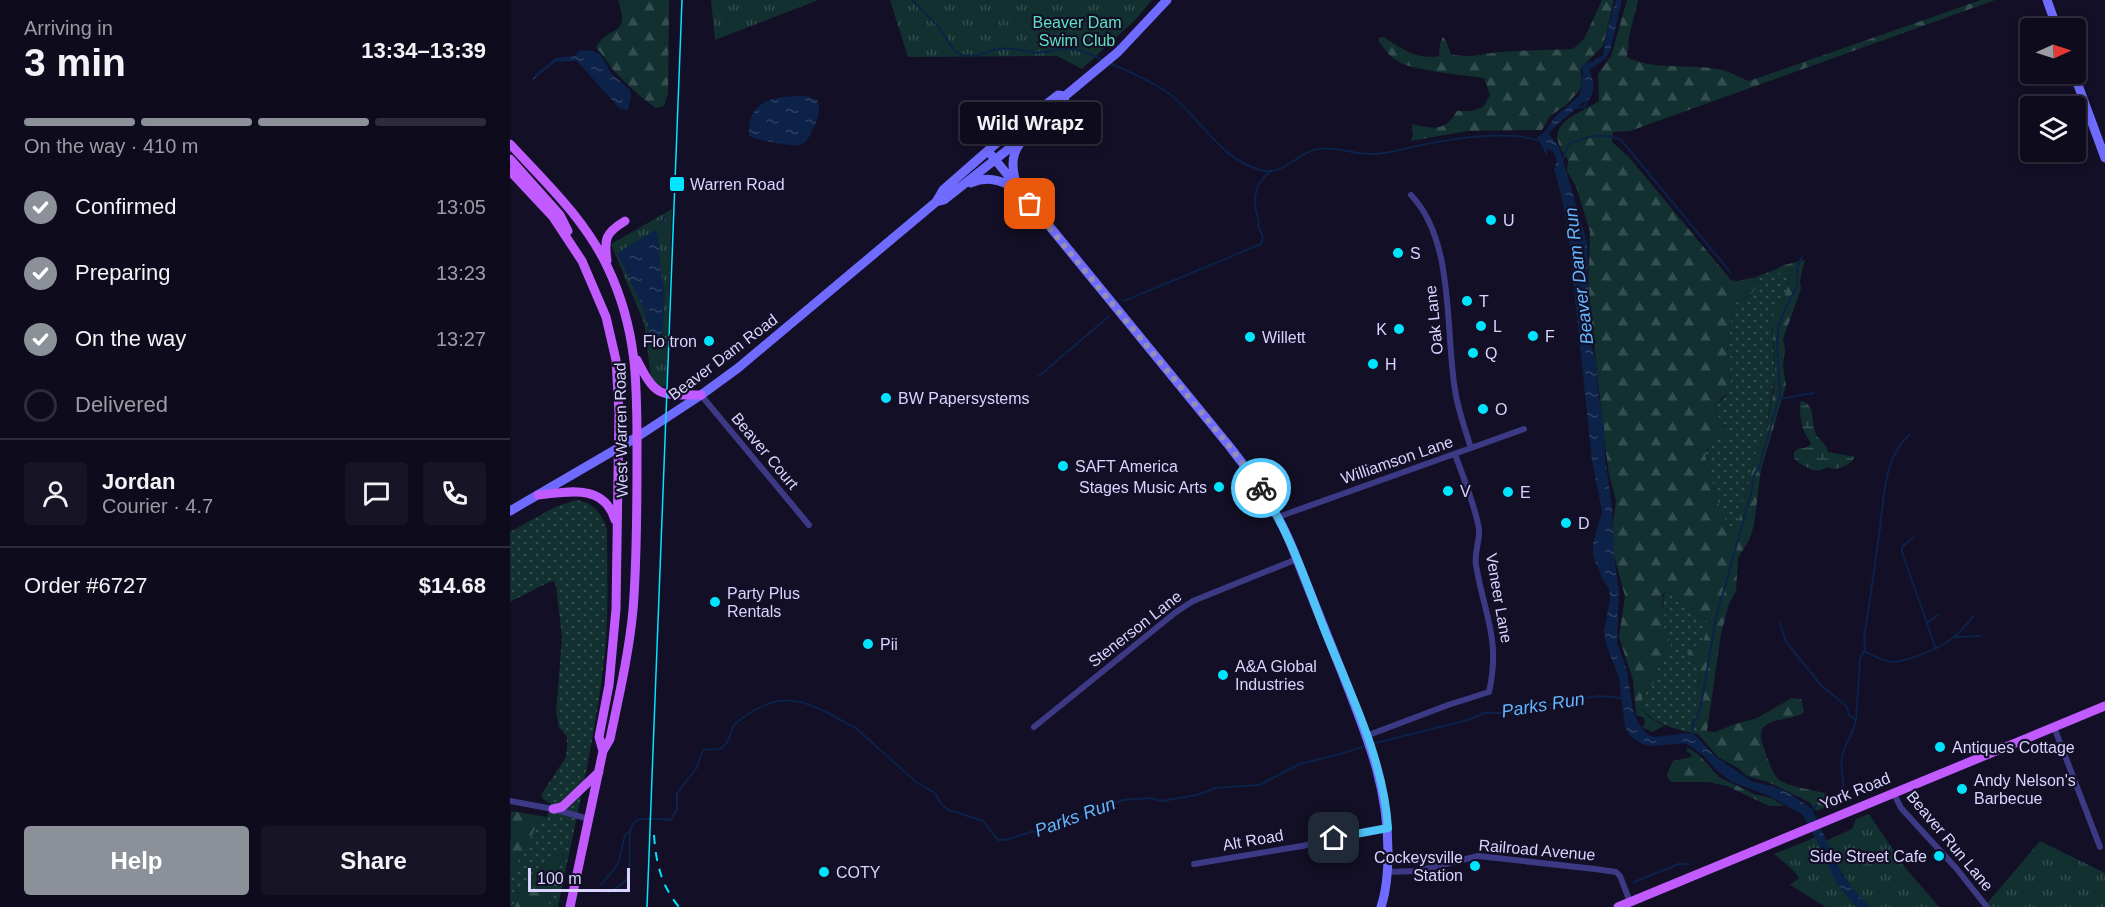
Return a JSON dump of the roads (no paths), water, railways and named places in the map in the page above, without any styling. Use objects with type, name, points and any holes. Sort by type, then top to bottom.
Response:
[{"type":"main road","name":"Beaver Dam Road","points":[[936,202],[944,200],[996,161],[1063,106],[1065,96],[1118,52],[1167,0]]},
{"type":"main road","points":[[2047,0],[2053,18]]},
{"type":"main road","points":[[2078,84],[2101,137],[2105,158]]},
{"type":"main road","name":"Beaver Dam Road","points":[[510,511],[637,437],[701,395],[745,362],[936,202],[943,190],[988,151],[1058,95],[1065,96]]},
{"type":"main road","points":[[1018,189],[1013,168],[1014,155],[1016,148],[1029,133]]},
{"type":"main road","name":"West Warren Road","points":[[510,144],[573,212],[588,232],[608,267],[624,310],[635,355],[637,437],[636,560],[633,610],[616,712],[610,740],[603,751],[570,907]]},
{"type":"main road","points":[[988,151],[1230,447],[1278,516],[1369,742],[1380,778],[1388,828],[1387,872],[1381,907]]},
{"type":"main road","points":[[510,159],[560,215],[582,261]]},
{"type":"main road","name":"West Warren Road","points":[[510,171],[553,217],[582,261],[606,316],[616,360],[618,448],[615,633],[609,685],[599,737],[603,751]]},
{"type":"main road","points":[[960,187],[987,178],[1018,189]]},
{"type":"main road","points":[[608,267],[605,245],[608,235],[614,227],[625,221]]},
{"type":"main road","points":[[635,355],[646,380],[652,387],[661,392],[701,395]]},
{"type":"main road","points":[[538,495],[576,491],[595,495],[612,509],[617,529]]},
{"type":"main road","name":"York Road","points":[[1618,907],[2105,706]]},
{"type":"main road","points":[[553,809],[562,807],[599,772]]},
{"type":"street","name":"Oak Lane","points":[[1410,195],[1426,214],[1441,257],[1455,390],[1471,448]]},
{"type":"street","name":"Beaver Court","points":[[701,395],[809,525]]},
{"type":"street","name":"Williamson Lane","points":[[1278,516],[1524,429]]},
{"type":"street","name":"Veneer Lane","points":[[1369,742],[1448,705],[1489,692],[1493,673],[1493,634],[1476,564],[1478,525],[1455,454]]},
{"type":"street","name":"Stenerson Lane","points":[[1034,727],[1176,612],[1194,601],[1297,559]]},
{"type":"street","points":[[2054,727],[2100,847]]},
{"type":"street","name":"Beaver Run Lane","points":[[1893,792],[1901,808],[1950,861],[1987,907]]},
{"type":"street","points":[[510,801],[589,819]]},
{"type":"street","name":"Alt Road","points":[[1194,864],[1302,846],[1388,828]]},
{"type":"street","name":"Railroad Avenue","points":[[1387,872],[1428,869],[1478,856],[1601,869],[1616,872],[1620,876],[1630,902]]},
{"type":"water","name":"Beaver Dam Run","points":[[1616,0],[1622,0],[1610,51],[1605,59],[1589,70],[1593,86],[1591,97],[1548,133],[1559,147],[1587,242],[1591,344],[1596,361],[1604,427],[1605,458],[1612,506],[1614,557],[1619,592],[1617,642],[1627,671],[1633,710],[1638,723],[1648,735],[1656,737],[1687,733],[1695,735],[1715,756],[1753,782],[1789,793],[1812,809],[1844,875],[1861,898],[1871,907],[1856,907],[1836,883],[1802,814],[1769,796],[1732,782],[1686,743],[1652,746],[1642,744],[1631,737],[1625,727],[1619,678],[1606,644],[1604,631],[1610,599],[1609,589],[1593,556],[1593,543],[1602,512],[1592,461],[1569,240],[1562,198],[1554,169],[1556,157],[1547,149],[1547,156],[1537,137],[1544,133],[1555,117],[1580,95],[1583,72],[1581,65],[1603,55],[1607,30]]},
{"type":"water","points":[[581,50],[593,51],[601,55],[611,73],[630,90],[628,110],[620,109],[577,61],[555,62],[533,80],[534,76],[555,58],[574,56]]},
{"type":"water","points":[[807,96],[817,100],[819,111],[812,132],[803,144],[784,144],[753,138],[749,135],[753,113],[759,106],[775,99]]},
{"type":"water","points":[[655,230],[658,236],[665,293],[662,347],[656,350],[652,348],[642,305],[617,253]]},
{"type":"waterway","name":"Beaver Dam Run","points":[[912,0],[938,26],[953,49],[961,55],[976,56],[1008,48],[1037,53],[1069,48],[1105,61]]},
{"type":"waterway","name":"Beaver Dam Run","points":[[1110,63],[1167,92],[1223,149],[1236,159],[1265,171],[1278,170],[1308,152],[1321,149],[1373,154],[1481,136],[1513,136],[1540,141]]},
{"type":"waterway","points":[[1576,108],[1584,107],[1587,100],[1582,78]]},
{"type":"waterway","points":[[1562,162],[1568,145],[1581,139],[1608,136],[1621,140],[1731,273]]},
{"type":"waterway","points":[[1124,301],[1261,244],[1263,237],[1258,226],[1255,200],[1257,188],[1271,171]]},
{"type":"waterway","points":[[660,224],[666,216]]},
{"type":"waterway","points":[[1692,737],[1693,724],[1700,709],[1716,618],[1752,490],[1754,475],[1759,467],[1780,394],[1777,341],[1779,325],[1796,288],[1797,268],[1802,257]]},
{"type":"waterway","points":[[1039,376],[1108,317]]},
{"type":"waterway","points":[[1779,399],[1814,393]]},
{"type":"waterway","points":[[1842,796],[1841,762],[1856,720],[1860,659],[1865,649],[1864,638],[1884,490],[1895,454],[1910,434]]},
{"type":"waterway","points":[[1913,538],[1902,547],[1902,552],[1936,649]]},
{"type":"waterway","points":[[1927,623],[1939,614]]},
{"type":"waterway","points":[[1863,651],[1890,662],[1908,659],[1953,638],[1973,616]]},
{"type":"waterway","points":[[1780,623],[1786,642],[1821,685],[1847,707],[1849,715],[1856,720]]},
{"type":"waterway","points":[[1956,637],[1980,636]]},
{"type":"waterway","name":"Parks Run","points":[[1371,744],[1468,720],[1484,713],[1518,713],[1560,702],[1599,696],[1623,698]]},
{"type":"waterway","name":"Parks Run","points":[[608,893],[627,879],[633,824],[638,820],[646,819],[671,820],[677,809],[677,793],[696,769],[703,750],[724,746],[737,722],[772,702],[783,700],[806,703],[856,728],[916,782],[935,793],[942,805],[949,810],[983,821],[998,840],[1050,829],[1123,800],[1151,798],[1162,801],[1197,795],[1216,788],[1259,785],[1300,764],[1366,746]]},
{"type":"waterway","points":[[1810,810],[1817,805]]},
{"type":"waterway","name":"Parks Run","points":[[601,885],[618,864],[625,835],[630,831]]},
{"type":"waterway","points":[[1634,882],[1679,864],[1688,864]]},
{"type":"tram line","points":[[647,907],[682,0]]},
{"type":"railway","points":[[654,835],[660,873],[679,907]]},
{"type":"place","name":"Warren Road","points":[[677,184]]},
{"type":"place","name":"Wild Wrapz","points":[[1030,204]]},
{"type":"place","name":"U","points":[[1491,220]]},
{"type":"place","name":"S","points":[[1398,253]]},
{"type":"place","name":"T","points":[[1467,301]]},
{"type":"place","name":"L","points":[[1481,326]]},
{"type":"place","name":"K","points":[[1399,329]]},
{"type":"place","name":"F","points":[[1533,336]]},
{"type":"place","name":"Willett","points":[[1250,337]]},
{"type":"place","name":"Flo tron","points":[[709,341]]},
{"type":"place","name":"Q","points":[[1473,353]]},
{"type":"place","name":"H","points":[[1373,364]]},
{"type":"place","name":"BW Papersystems","points":[[886,398]]},
{"type":"place","name":"O","points":[[1483,409]]},
{"type":"place","name":"SAFT America","points":[[1063,466]]},
{"type":"place","name":"Stages Music Arts","points":[[1219,487]]},
{"type":"place","name":"V","points":[[1448,491]]},
{"type":"place","name":"E","points":[[1508,492]]},
{"type":"place","name":"D","points":[[1566,523]]},
{"type":"place","name":"Party Plus Rentals","points":[[715,602]]},
{"type":"place","name":"Pii","points":[[868,644]]},
{"type":"place","name":"A&A Global Industries","points":[[1223,675]]},
{"type":"place","name":"Antiques Cottage","points":[[1940,747]]},
{"type":"place","name":"Andy Nelson's Barbecue","points":[[1962,789]]},
{"type":"place","name":"Side Street Cafe","points":[[1939,856]]},
{"type":"place","name":"Cockeysville Station","points":[[1475,866]]},
{"type":"place","name":"COTY","points":[[824,872]]},
{"type":"park label","name":"Beaver Dam Swim Club","points":[[1077,31]]}]
